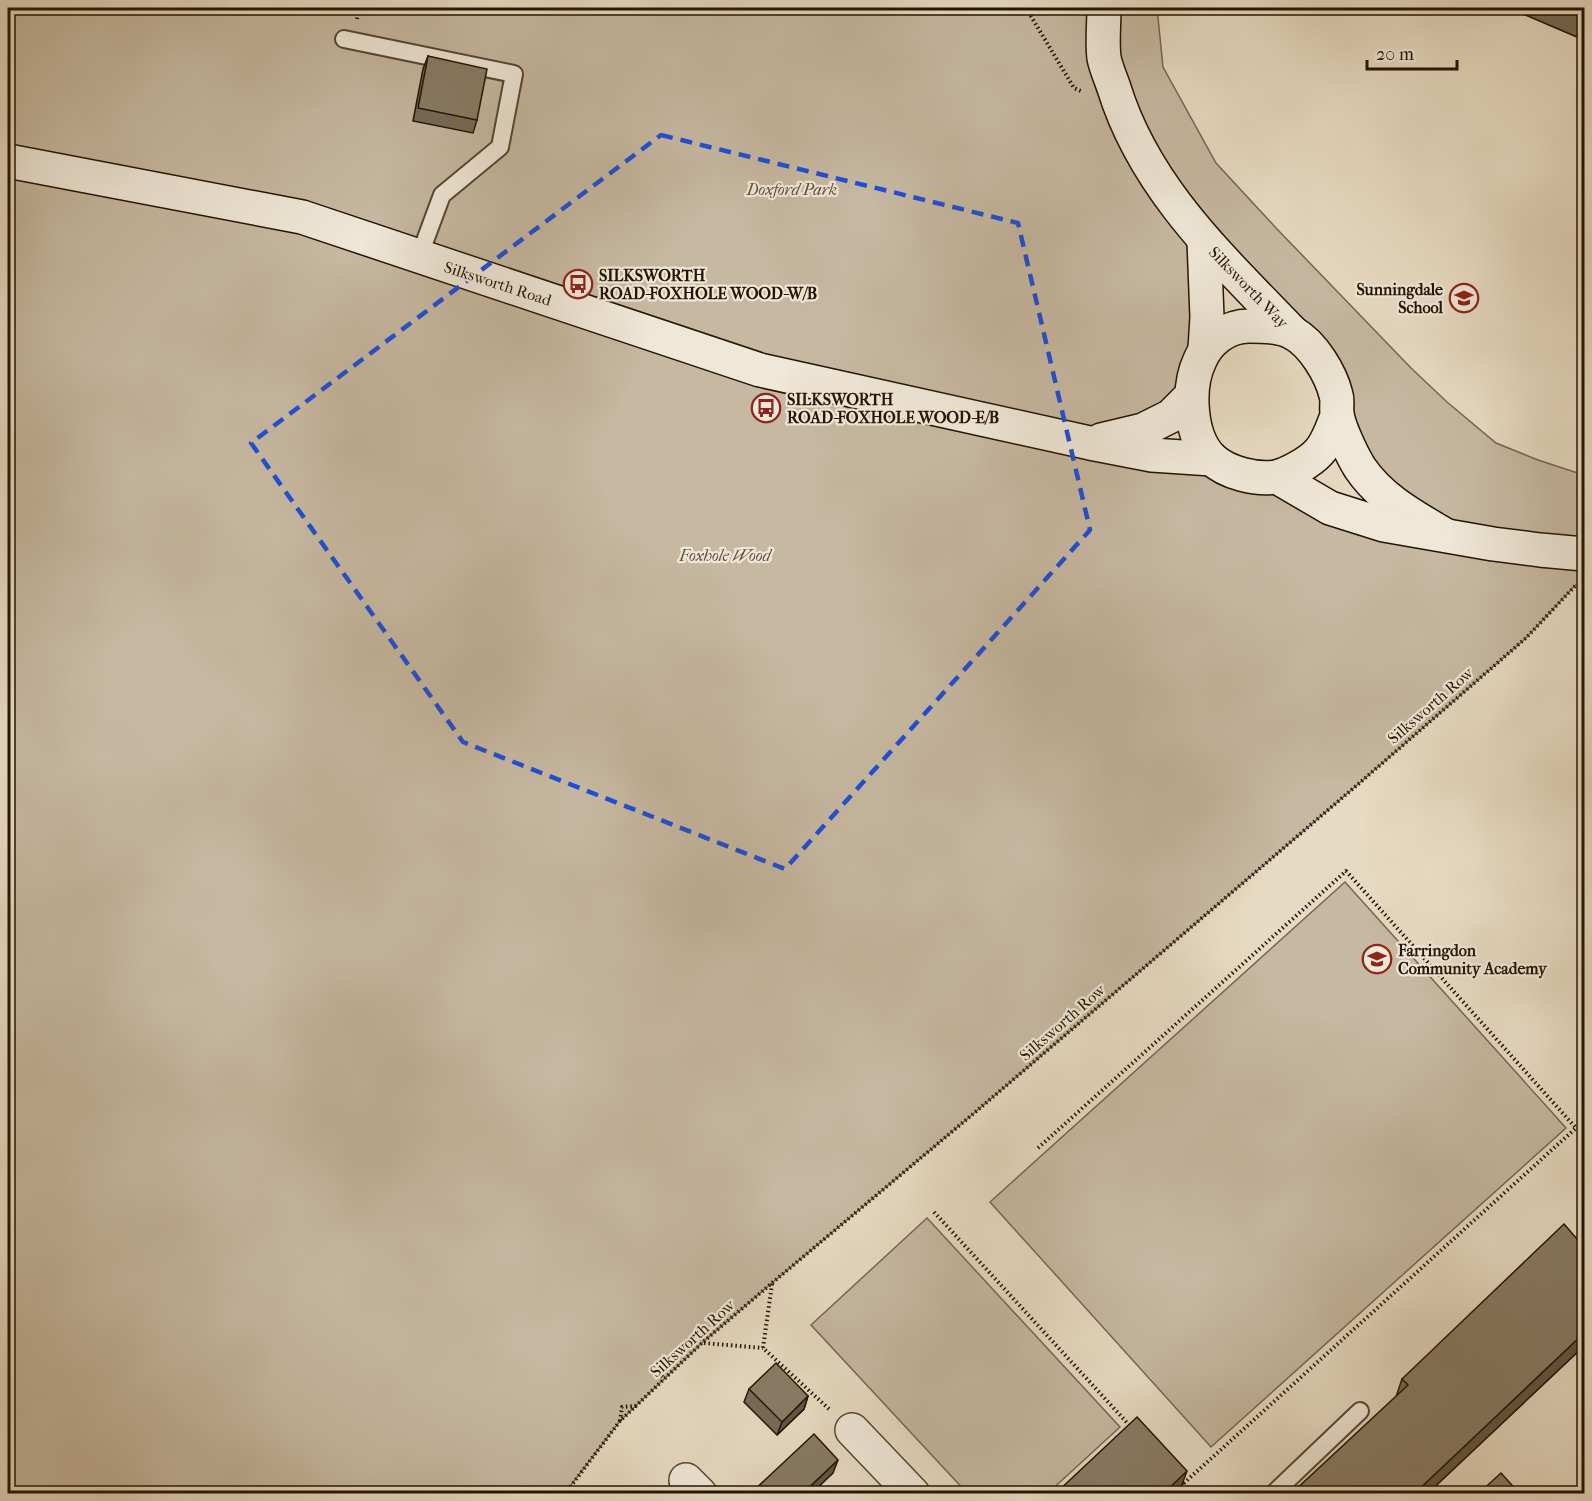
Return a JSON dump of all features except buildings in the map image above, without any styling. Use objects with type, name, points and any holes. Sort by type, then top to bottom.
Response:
[{"type":"street","name":"Silksworth Way","points":[[1104,8],[1104,59],[1118,103],[1132,136],[1160,183],[1204,241],[1293,333]]},
{"type":"street","name":"Silksworth Road","points":[[8,161],[302,218],[760,370],[1090,443],[1152,454],[1212,459],[1233,472],[1256,477],[1277,477],[1301,466],[1319,452],[1328,440],[1337,416],[1337,397],[1332,380],[1323,363],[1310,347],[1293,333],[1268,326],[1242,326],[1220,334],[1204,349]]},
{"type":"street","name":"Silksworth Way","points":[[1204,241],[1207,317],[1204,349]]},
{"type":"street","points":[[1204,349],[1195,370],[1191,396],[1194,423],[1201,444],[1212,459]]},
{"type":"street","name":"Silksworth Road","points":[[1090,443],[1143,430],[1171,416],[1191,396]]},
{"type":"street","name":"Silksworth Road","points":[[1337,416],[1360,467],[1381,493],[1404,511],[1445,535]]},
{"type":"street","name":"Silksworth Road","points":[[1277,477],[1330,508],[1384,525],[1505,545],[1584,566]]},
{"type":"street","points":[[852,1430],[895,1488]]},
{"type":"lane","points":[[344,39],[514,75],[500,147],[442,195],[419,257]]},
{"type":"lane","points":[[1273,1494],[1360,1411]]},
{"type":"path","points":[[1026,8],[1074,88],[1118,103]]},
{"type":"path","name":"Silksworth Row","points":[[565,1494],[620,1421],[703,1342],[964,1122],[1526,638],[1584,566]]},
{"type":"path","points":[[1038,1148],[1346,871],[1576,1128],[1183,1484]]},
{"type":"path","points":[[934,1212],[1135,1431]]},
{"type":"path","points":[[763,1348],[772,1283]]},
{"type":"path","points":[[703,1342],[763,1348],[852,1430]]},
{"type":"path","points":[[652,1366],[664,1378]]},
{"type":"path","points":[[620,1421],[622,1407],[637,1406]]},
{"type":"path","points":[[1175,1475],[1193,1494]]},
{"type":"highlighted area","points":[[661,135],[1018,223],[1090,530],[785,869],[463,742],[251,443]]},
{"type":"green space","points":[[8,8],[1157,8],[1163,67],[1216,163],[1411,368],[1447,402],[1496,443],[1584,475],[1584,576],[1526,638],[1356,786],[703,1342],[620,1421],[565,1493],[8,1493]],"holes":[[[1205,242],[1337,397],[1404,511],[1330,508],[1093,442],[1191,396]]]},
{"type":"green space","points":[[1345,882],[1566,1128],[1211,1447],[990,1202]]},
{"type":"green space","points":[[927,1218],[1120,1427],[1048,1493],[967,1493],[811,1325]]},
{"type":"place","name":"SILKSWORTH ROAD-FOXHOLE WOOD-W/B","points":[[578,284]]},
{"type":"place","name":"Sunningdale School","points":[[1464,298]]},
{"type":"place","name":"SILKSWORTH ROAD-FOXHOLE WOOD-E/B","points":[[766,408]]},
{"type":"place","name":"Farringdon Community Academy","points":[[1377,959]]},
{"type":"park label","name":"Doxford Park","points":[[792,189]]},
{"type":"park label","name":"Foxhole Wood","points":[[725,555]]}]
